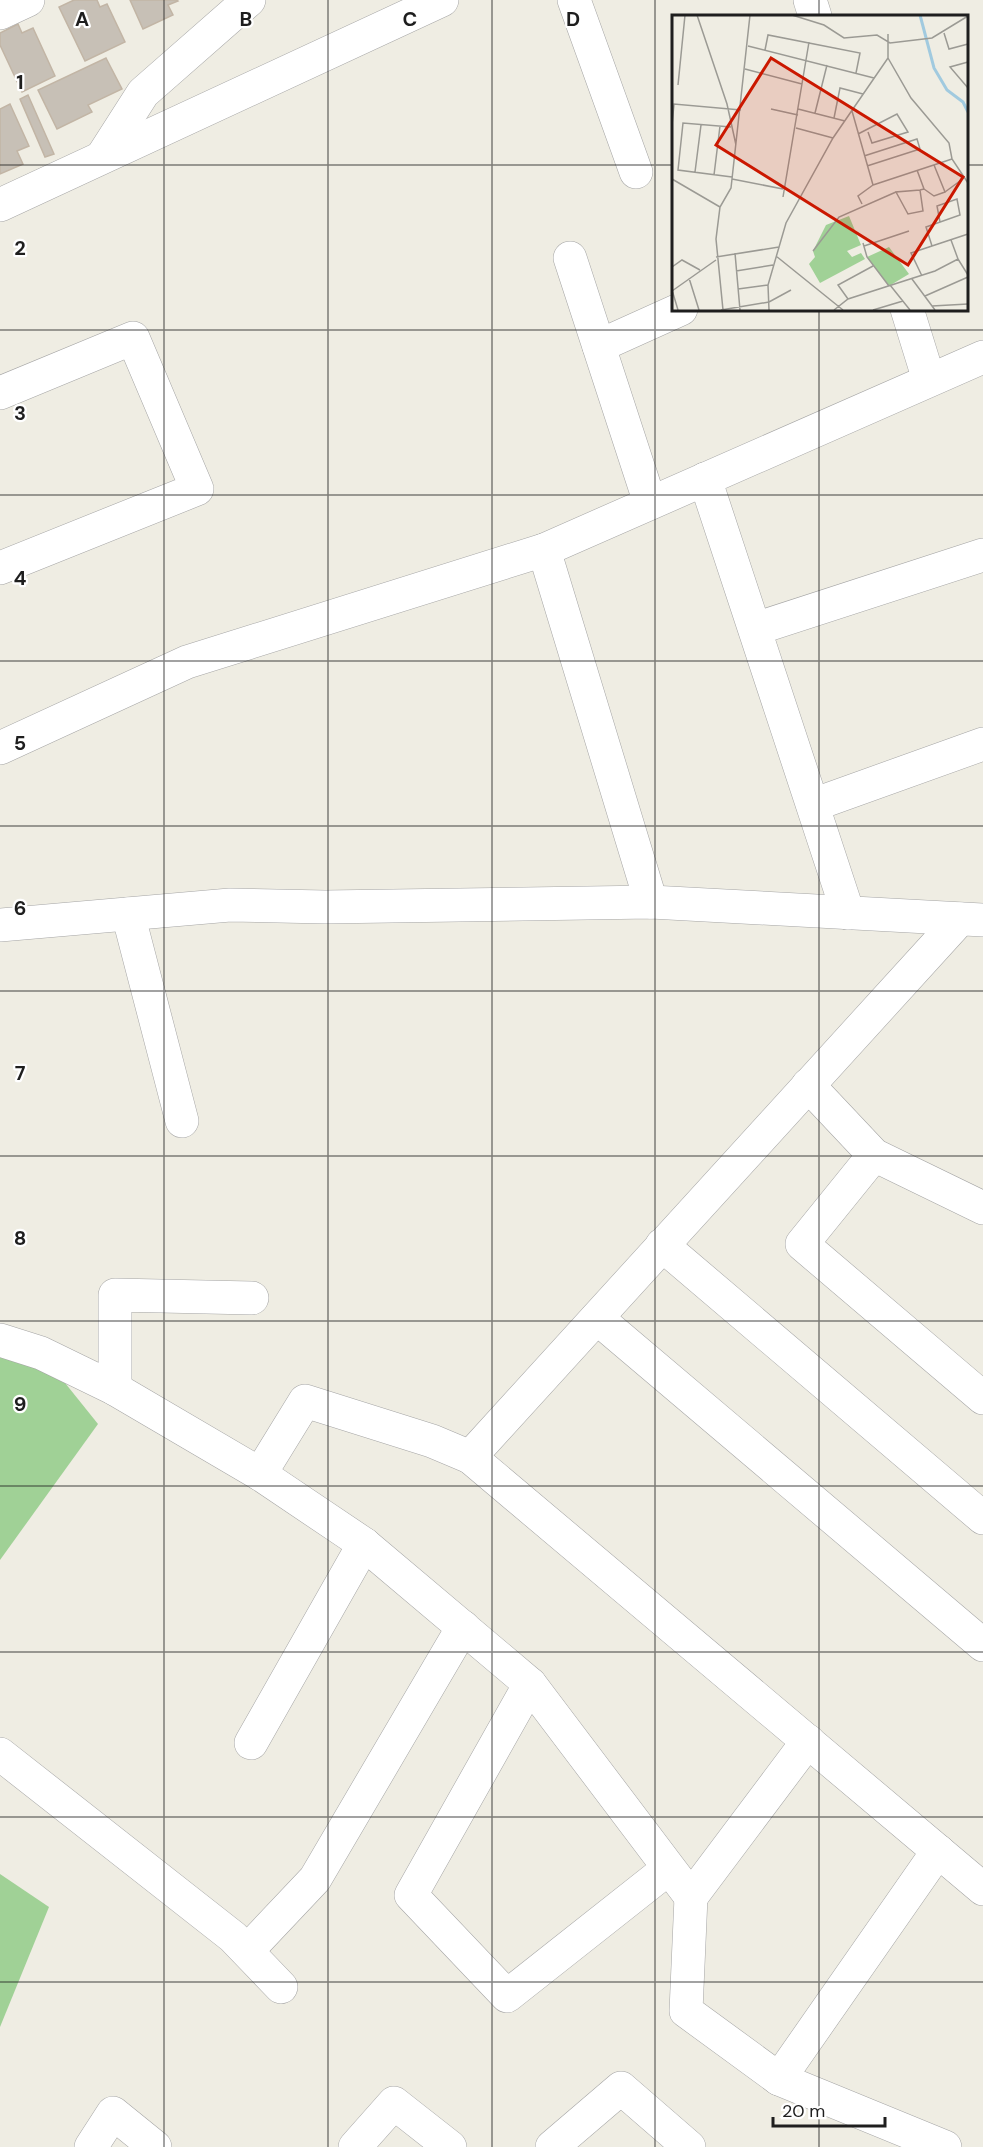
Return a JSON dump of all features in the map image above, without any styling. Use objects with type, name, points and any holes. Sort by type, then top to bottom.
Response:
[{"type":"street","points":[[0,13],[27,0]]},
{"type":"street","points":[[102,157],[143,93],[217,11],[249,0]]},
{"type":"street","points":[[0,205],[401,9],[442,0]]},
{"type":"street","points":[[574,0],[636,172]]},
{"type":"street","points":[[810,0],[815,15]]},
{"type":"street","points":[[570,258],[650,503]]},
{"type":"street","points":[[599,346],[679,310]]},
{"type":"street","points":[[907,310],[929,381]]},
{"type":"street","points":[[0,393],[133,338],[197,489],[0,568]]},
{"type":"street","points":[[0,748],[187,662],[544,550],[983,357]]},
{"type":"street","points":[[705,479],[848,913]]},
{"type":"street","points":[[544,550],[651,902]]},
{"type":"street","points":[[754,629],[983,555]]},
{"type":"street","points":[[813,806],[983,744]]},
{"type":"street","points":[[0,924],[230,905],[325,907],[651,902],[971,920]]},
{"type":"street","points":[[128,914],[182,1121]]},
{"type":"street","points":[[470,1456],[808,1085],[971,920]]},
{"type":"street","points":[[808,1085],[874,1155],[983,1208]]},
{"type":"street","points":[[874,1155],[802,1244],[983,1398]]},
{"type":"street","points":[[662,1245],[983,1518]]},
{"type":"street","points":[[115,1389],[115,1295],[252,1298]]},
{"type":"street","points":[[597,1318],[983,1645]]},
{"type":"street","points":[[0,1340],[41,1353],[115,1389],[260,1474],[364,1544],[530,1684],[691,1897]]},
{"type":"street","points":[[260,1474],[305,1401],[432,1441],[470,1456],[983,1889]]},
{"type":"street","points":[[251,1743],[364,1544]]},
{"type":"street","points":[[247,1952],[315,1880],[463,1627]]},
{"type":"street","points":[[530,1684],[411,1895],[507,1996],[669,1868]]},
{"type":"street","points":[[807,1741],[691,1897],[686,2011],[779,2079],[945,2147]]},
{"type":"street","points":[[0,1754],[233,1937],[281,1987]]},
{"type":"street","points":[[779,2079],[938,1851]]},
{"type":"street","points":[[552,2147],[621,2088],[689,2147]]},
{"type":"street","points":[[355,2147],[394,2103],[450,2147]]},
{"type":"street","points":[[91,2147],[113,2113],[155,2147]]},
{"type":"green space","points":[[0,1331],[41,1353],[98,1424],[0,1560]]},
{"type":"green space","points":[[0,1874],[49,1907],[0,2027]]},
{"type":"building","points":[[74,0],[97,0],[100,7],[107,4],[125,42],[85,61],[59,7]]},
{"type":"building","points":[[130,0],[178,1],[168,5],[173,15],[143,29]]},
{"type":"building","points":[[18,24],[22,33],[33,28],[55,76],[22,92],[0,45],[0,33]]},
{"type":"building","points":[[106,58],[122,89],[88,105],[92,112],[57,129],[38,90]]},
{"type":"building","points":[[28,95],[54,154],[45,157],[20,99]]},
{"type":"building","points":[[10,104],[29,146],[17,151],[23,164],[0,174],[0,109]]}]
